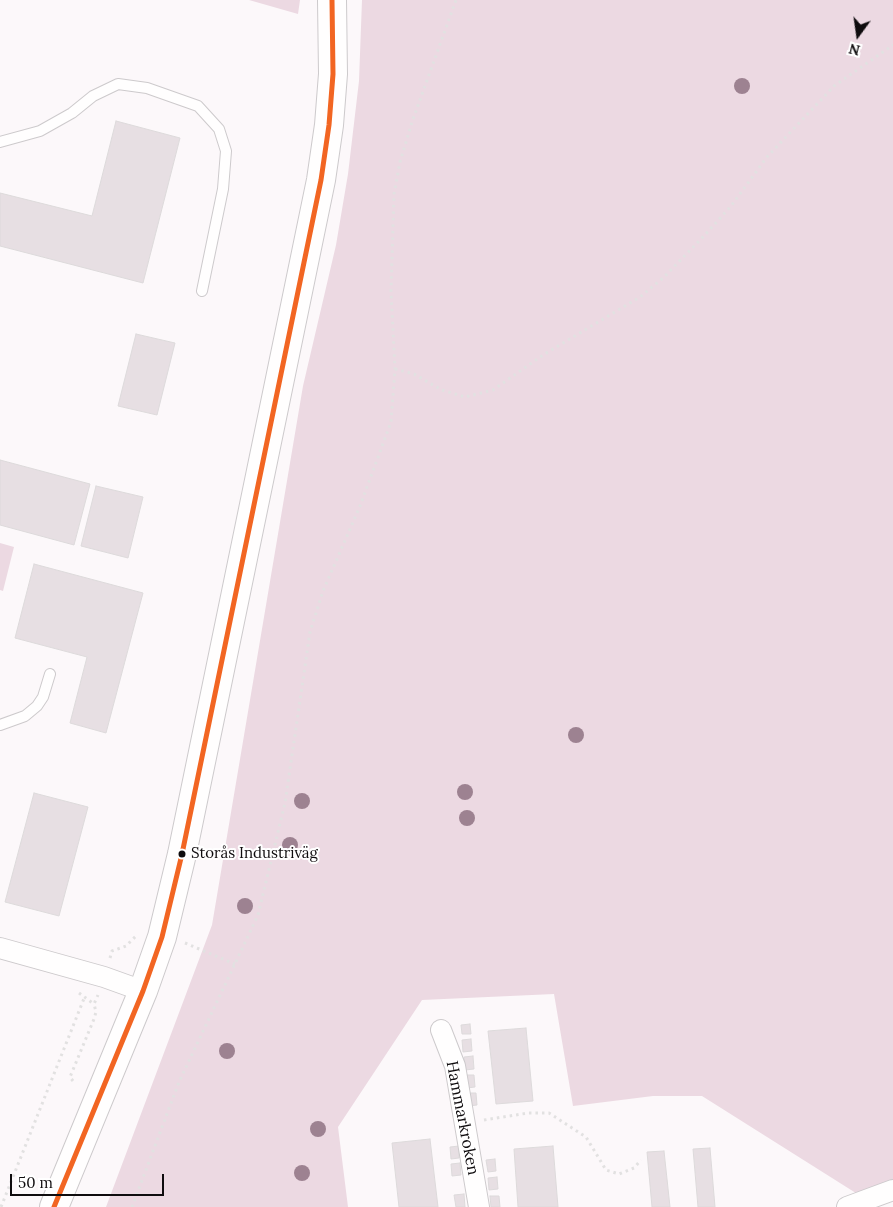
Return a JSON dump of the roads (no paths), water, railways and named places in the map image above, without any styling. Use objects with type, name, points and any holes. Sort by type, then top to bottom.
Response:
[{"type":"street","points":[[54,1207],[143,991],[162,937],[182,854],[321,180],[329,125],[333,74],[332,0]]},
{"type":"street","points":[[0,948],[104,977],[143,991]]},
{"type":"street","name":"Hammarkroken","points":[[441,1030],[455,1066],[478,1207]]},
{"type":"street","points":[[847,1207],[893,1190]]},
{"type":"lane","points":[[0,142],[40,131],[72,113],[92,96],[118,84],[147,88],[198,106],[219,129],[226,151],[223,189],[202,291]]},
{"type":"lane","points":[[0,724],[25,716],[37,706],[43,697],[50,674]]},
{"type":"place","name":"Storås Industriväg","points":[[182,854]]}]
